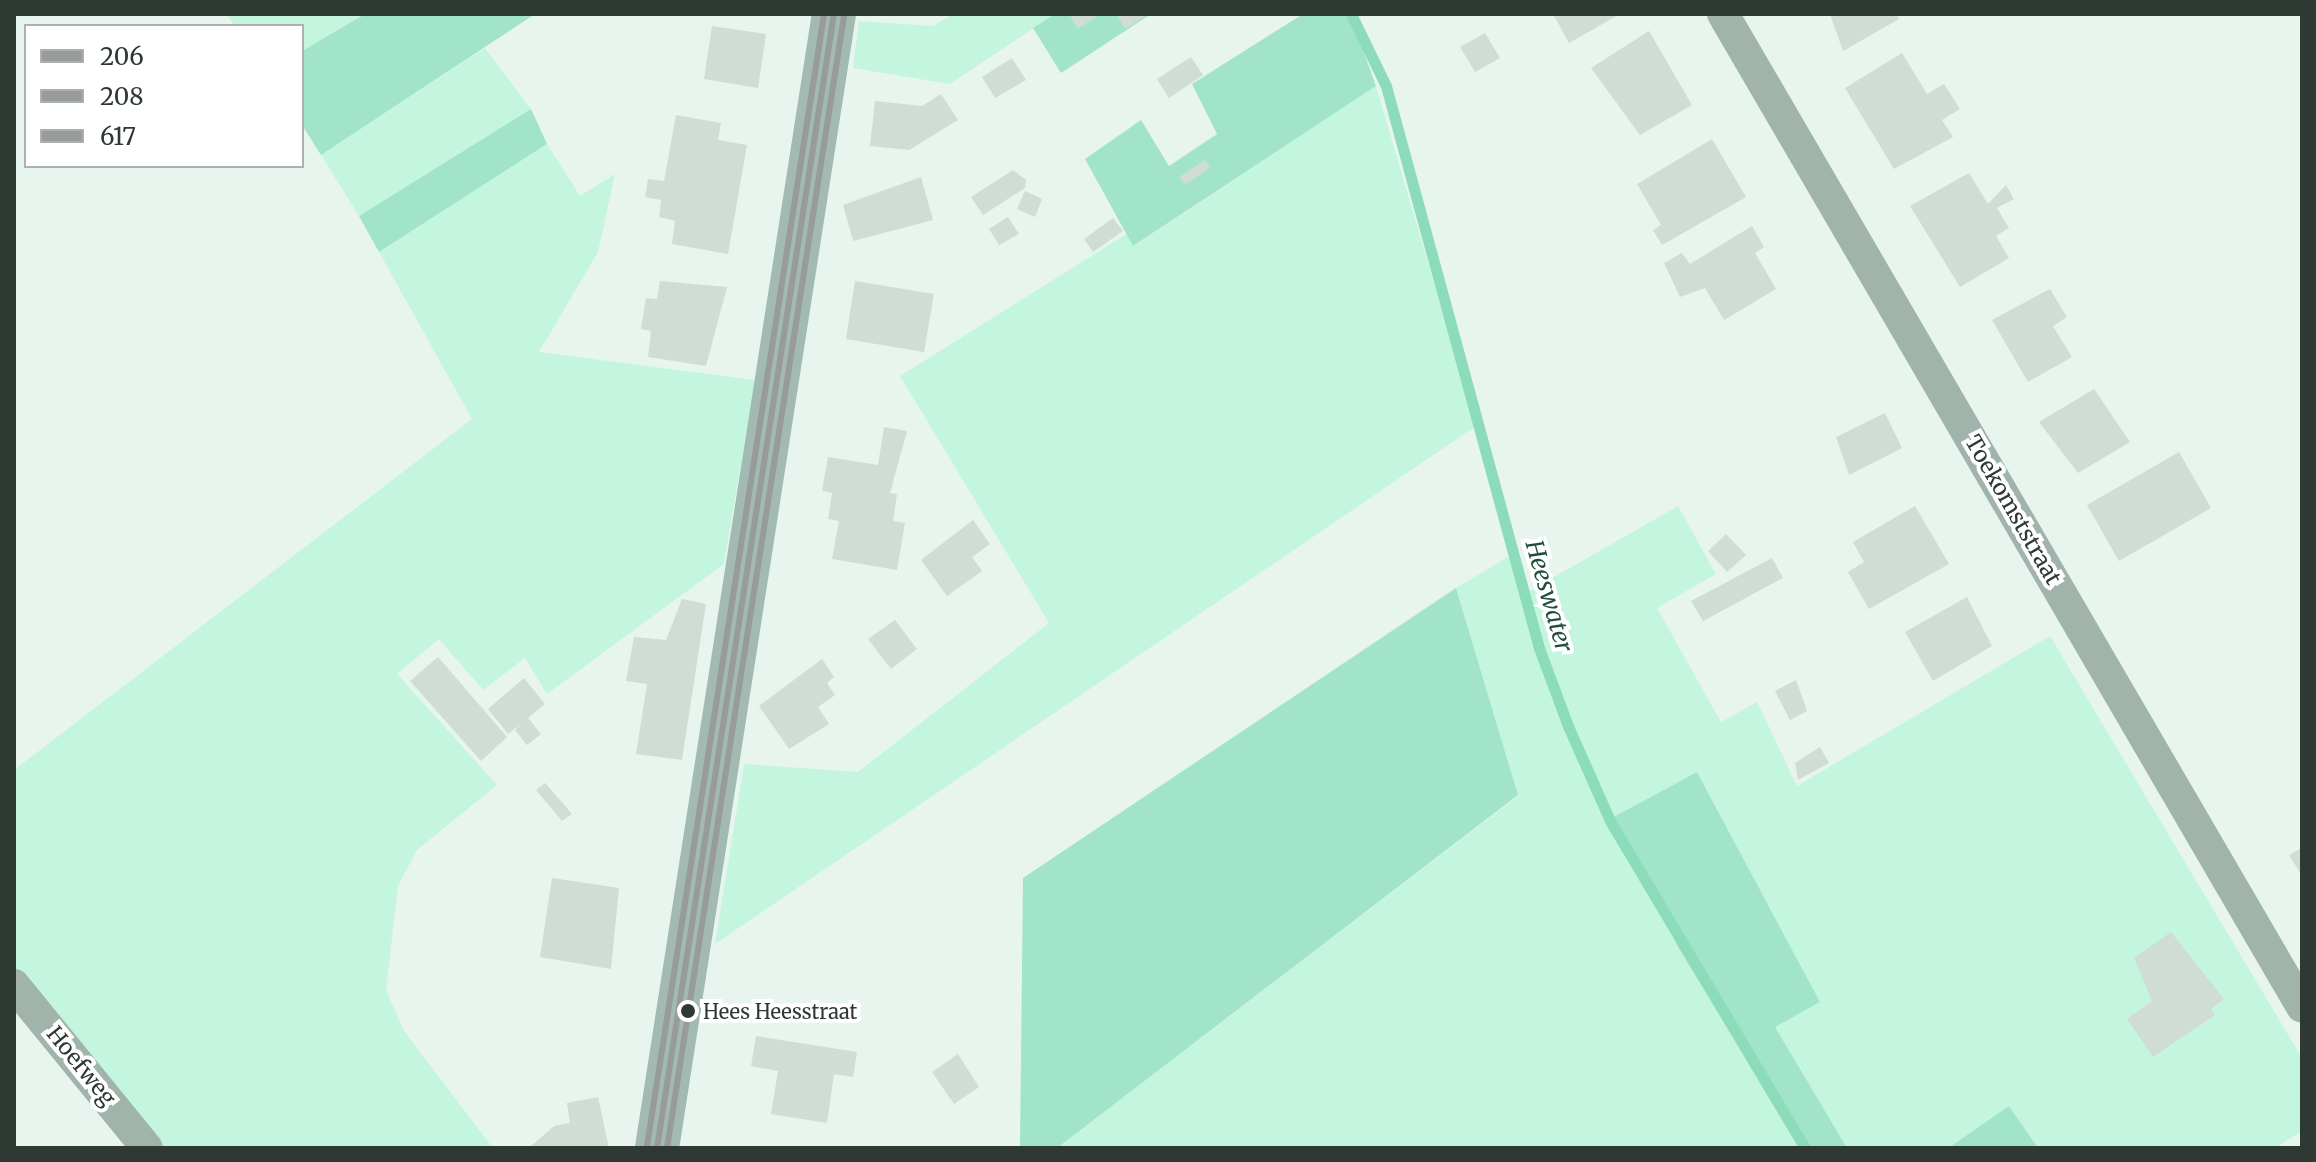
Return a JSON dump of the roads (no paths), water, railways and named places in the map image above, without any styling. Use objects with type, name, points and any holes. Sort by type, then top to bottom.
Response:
[{"type":"street","points":[[657,1148],[834,14]]},
{"type":"street","name":"Toekomststraat","points":[[1723,14],[2302,1007]]},
{"type":"street","name":"Hoefweg","points":[[14,985],[147,1148]]},
{"type":"waterway","name":"Heeswater","points":[[1351,14],[1386,86],[1539,648],[1568,726],[1610,821],[1805,1148]]},
{"type":"place","name":"Hees Heesstraat","points":[[688,1011]]}]
